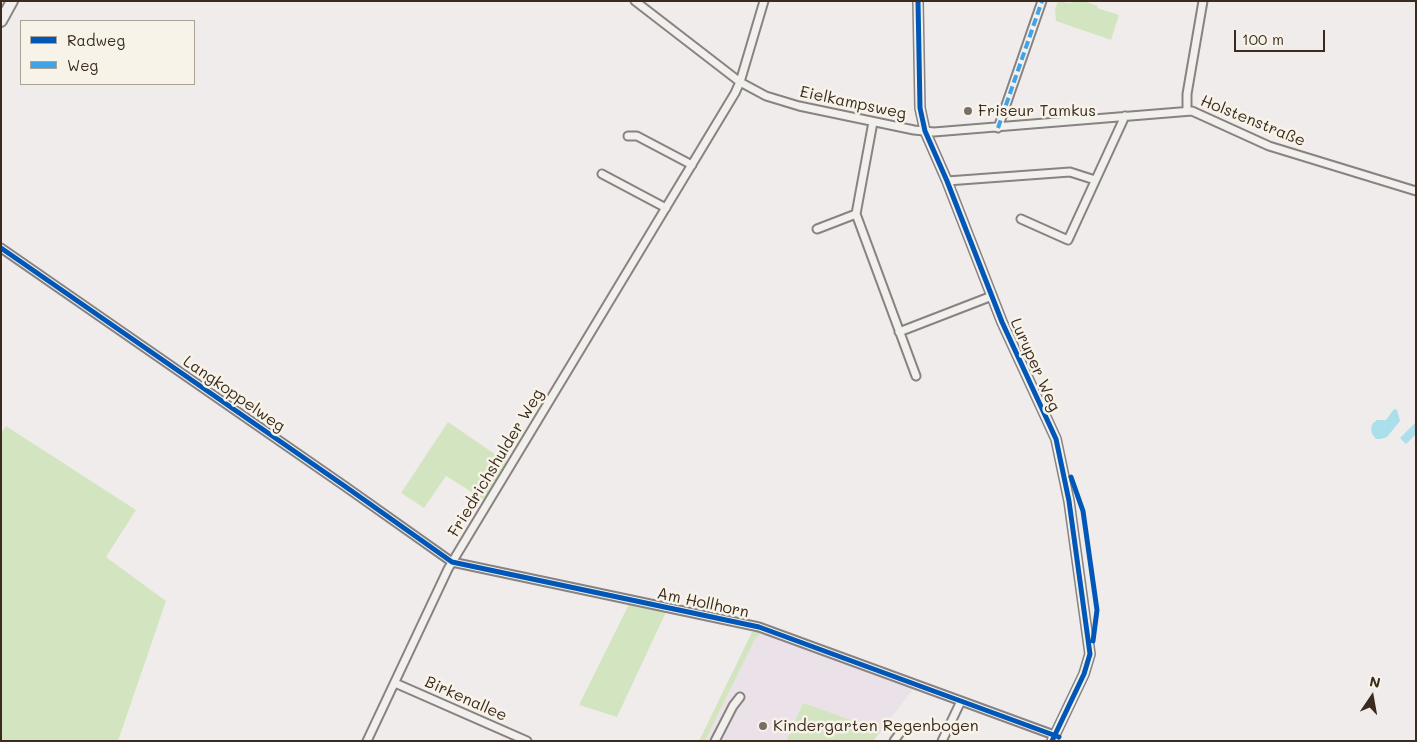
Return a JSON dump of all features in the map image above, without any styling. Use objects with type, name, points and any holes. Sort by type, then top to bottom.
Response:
[{"type":"main road","points":[[1,21],[12,1]]},
{"type":"street","name":"Eielkampsweg","points":[[635,1],[740,82],[766,96],[798,106],[874,122],[934,132],[1187,111]]},
{"type":"street","name":"Friedrichshulder Weg","points":[[367,741],[452,562],[692,165],[740,82],[764,1]]},
{"type":"street","name":"Luruper Weg","points":[[918,1],[920,108],[925,131],[947,181],[992,296],[1056,439],[1069,501],[1089,644],[1089,659],[1084,674],[1053,738]]},
{"type":"street","points":[[998,128],[1042,1]]},
{"type":"street","name":"Holstenstraße","points":[[1203,1],[1187,94],[1187,111],[1198,112],[1269,146],[1416,192]]},
{"type":"street","points":[[1022,219],[1068,240],[1125,116]]},
{"type":"street","points":[[874,122],[856,214],[916,376]]},
{"type":"street","points":[[628,136],[637,136],[692,165]]},
{"type":"street","points":[[947,181],[1070,172],[1095,180]]},
{"type":"street","points":[[602,174],[666,208]]},
{"type":"street","points":[[817,229],[856,214]]},
{"type":"street","name":"Langkoppelweg","points":[[1,248],[452,562]]},
{"type":"street","points":[[900,332],[992,296]]},
{"type":"street","name":"Am Hollhorn","points":[[452,562],[758,627],[961,701],[1053,738]]},
{"type":"street","name":"Birkenallee","points":[[395,683],[527,741]]},
{"type":"street","points":[[715,741],[733,706],[740,697]]},
{"type":"street","points":[[942,741],[961,701]]},
{"type":"street","points":[[894,741],[902,730]]},
{"type":"shaded area","points":[[762,632],[914,688],[881,731],[803,703],[786,741],[705,741],[755,639]]},
{"type":"green space","points":[[1058,1],[1069,3],[1082,1],[1119,15],[1111,40],[1056,21],[1055,9]]},
{"type":"green space","points":[[448,422],[508,463],[486,501],[446,476],[424,508],[401,493]]},
{"type":"green space","points":[[6,426],[136,510],[106,557],[166,601],[118,741],[1,741],[1,433]]},
{"type":"green space","points":[[629,604],[666,612],[617,717],[579,705]]},
{"type":"green space","points":[[752,632],[762,632],[755,639],[705,741],[699,741]]},
{"type":"green space","points":[[803,703],[881,731],[873,741],[786,741]]},
{"type":"water","points":[[1394,409],[1397,410],[1400,421],[1387,437],[1376,439],[1372,434],[1371,428],[1373,423],[1377,420],[1386,420]]},
{"type":"water","points":[[1416,422],[1416,434],[1406,444],[1400,438]]},
{"type":"marked path","points":[[998,128],[1042,1]]},
{"type":"cycle path","points":[[918,1],[920,108],[925,131],[947,181],[1002,322],[1056,439],[1069,501],[1090,654],[1084,674],[1052,741]]},
{"type":"cycle path","points":[[1,248],[452,562],[759,627],[1059,737]]},
{"type":"cycle path","points":[[1071,477],[1083,511],[1097,610],[1093,641]]},
{"type":"place","name":"Friseur Tamkus","points":[[968,111]]},
{"type":"place","name":"Kindergarten Regenbogen","points":[[763,726]]}]
